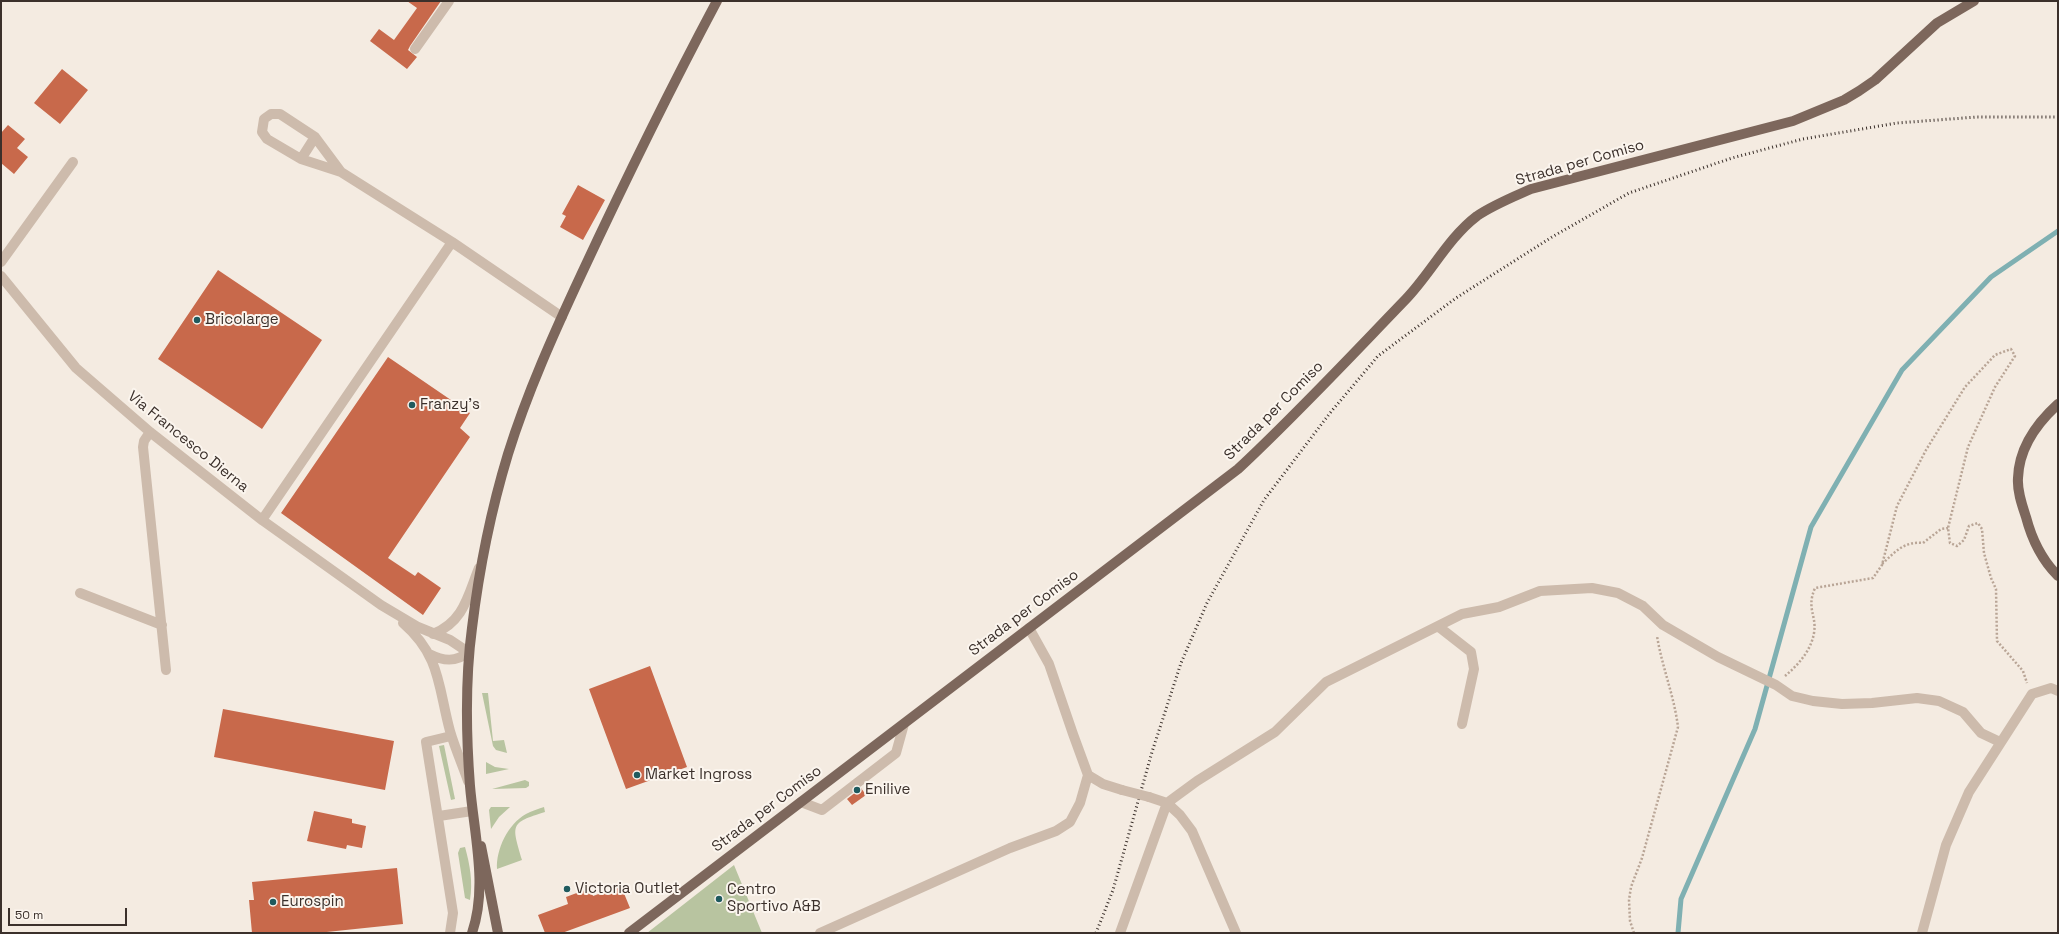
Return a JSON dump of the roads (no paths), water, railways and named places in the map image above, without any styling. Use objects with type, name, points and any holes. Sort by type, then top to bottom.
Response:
[{"type":"main road","points":[[472,933],[479,894],[470,786],[467,712],[468,652],[476,591],[508,453],[534,382],[562,317],[617,198],[717,1]]},
{"type":"main road","name":"Strada per Comiso","points":[[629,933],[1238,469],[1264,445],[1407,297],[1460,232],[1477,216],[1505,200],[1531,189],[1794,120],[1825,109],[1844,100],[1875,80],[1937,24],[1974,1]]},
{"type":"main road","points":[[2058,404],[2045,416],[2027,443],[2020,463],[2018,478],[2020,496],[2035,544],[2044,560],[2058,576]]},
{"type":"main road","points":[[472,811],[498,933]]},
{"type":"main road","points":[[495,916],[506,933]]},
{"type":"main road","points":[[623,933],[646,920]]},
{"type":"street","points":[[415,49],[449,1]]},
{"type":"street","points":[[341,172],[315,137],[280,114],[271,114],[264,119],[261,127],[264,136],[301,159],[341,172],[452,242],[562,317]]},
{"type":"street","points":[[301,159],[315,137]]},
{"type":"street","points":[[1,262],[74,162]]},
{"type":"street","points":[[262,520],[452,242]]},
{"type":"street","name":"Via Francesco Dierna","points":[[1,276],[76,368],[150,432],[262,520],[381,605]]},
{"type":"street","points":[[150,432],[144,441],[143,447],[166,670]]},
{"type":"street","points":[[433,634],[443,630],[458,617],[484,554]]},
{"type":"street","points":[[1120,933],[1167,803],[1275,732],[1326,682],[1439,627],[1462,614],[1499,607],[1540,591],[1592,588],[1618,593],[1643,606],[1663,625],[1718,657],[1776,685],[1792,696],[1814,701],[1842,704],[1872,704],[1917,698],[1939,701],[1963,712],[1981,733],[2000,742]]},
{"type":"street","points":[[80,593],[162,625]]},
{"type":"street","points":[[381,605],[418,627],[450,640],[468,652],[464,656],[451,660],[436,658],[428,654]]},
{"type":"street","points":[[381,605],[410,630],[428,654],[442,690],[451,736],[470,786]]},
{"type":"street","points":[[1439,627],[1471,652],[1474,669],[1462,724]]},
{"type":"street","points":[[820,933],[1010,848],[1056,830],[1070,822],[1080,802],[1088,775],[1049,664],[1029,628]]},
{"type":"street","points":[[1922,933],[1936,877],[1952,826],[1969,792],[2032,694],[2051,688],[2058,691]]},
{"type":"street","points":[[801,802],[822,810],[896,753],[904,724]]},
{"type":"street","points":[[450,933],[453,913],[439,816],[426,742],[451,736]]},
{"type":"street","points":[[1088,775],[1103,784],[1167,803],[1180,815],[1192,831],[1236,933]]},
{"type":"street","points":[[439,816],[472,811]]},
{"type":"waterway","points":[[1678,933],[1681,899],[1755,729],[1811,527],[1902,370],[1991,277],[2058,231]]},
{"type":"railway","points":[[1096,933],[1113,890],[1152,752],[1181,663],[1207,603],[1264,500],[1330,413],[1378,356],[1456,298],[1552,237],[1629,193],[1732,158],[1803,139],[1897,123],[1977,117],[2058,117]]},
{"type":"place","name":"Bricolarge","points":[[197,320]]},
{"type":"place","name":"Franzy's","points":[[412,405]]},
{"type":"place","name":"Market Ingross","points":[[637,775]]},
{"type":"place","name":"Enilive","points":[[857,790]]},
{"type":"place","name":"Victoria Outlet","points":[[567,889]]},
{"type":"place","name":"Centro Sportivo A&B","points":[[719,899]]},
{"type":"place","name":"Eurospin","points":[[273,902]]}]
